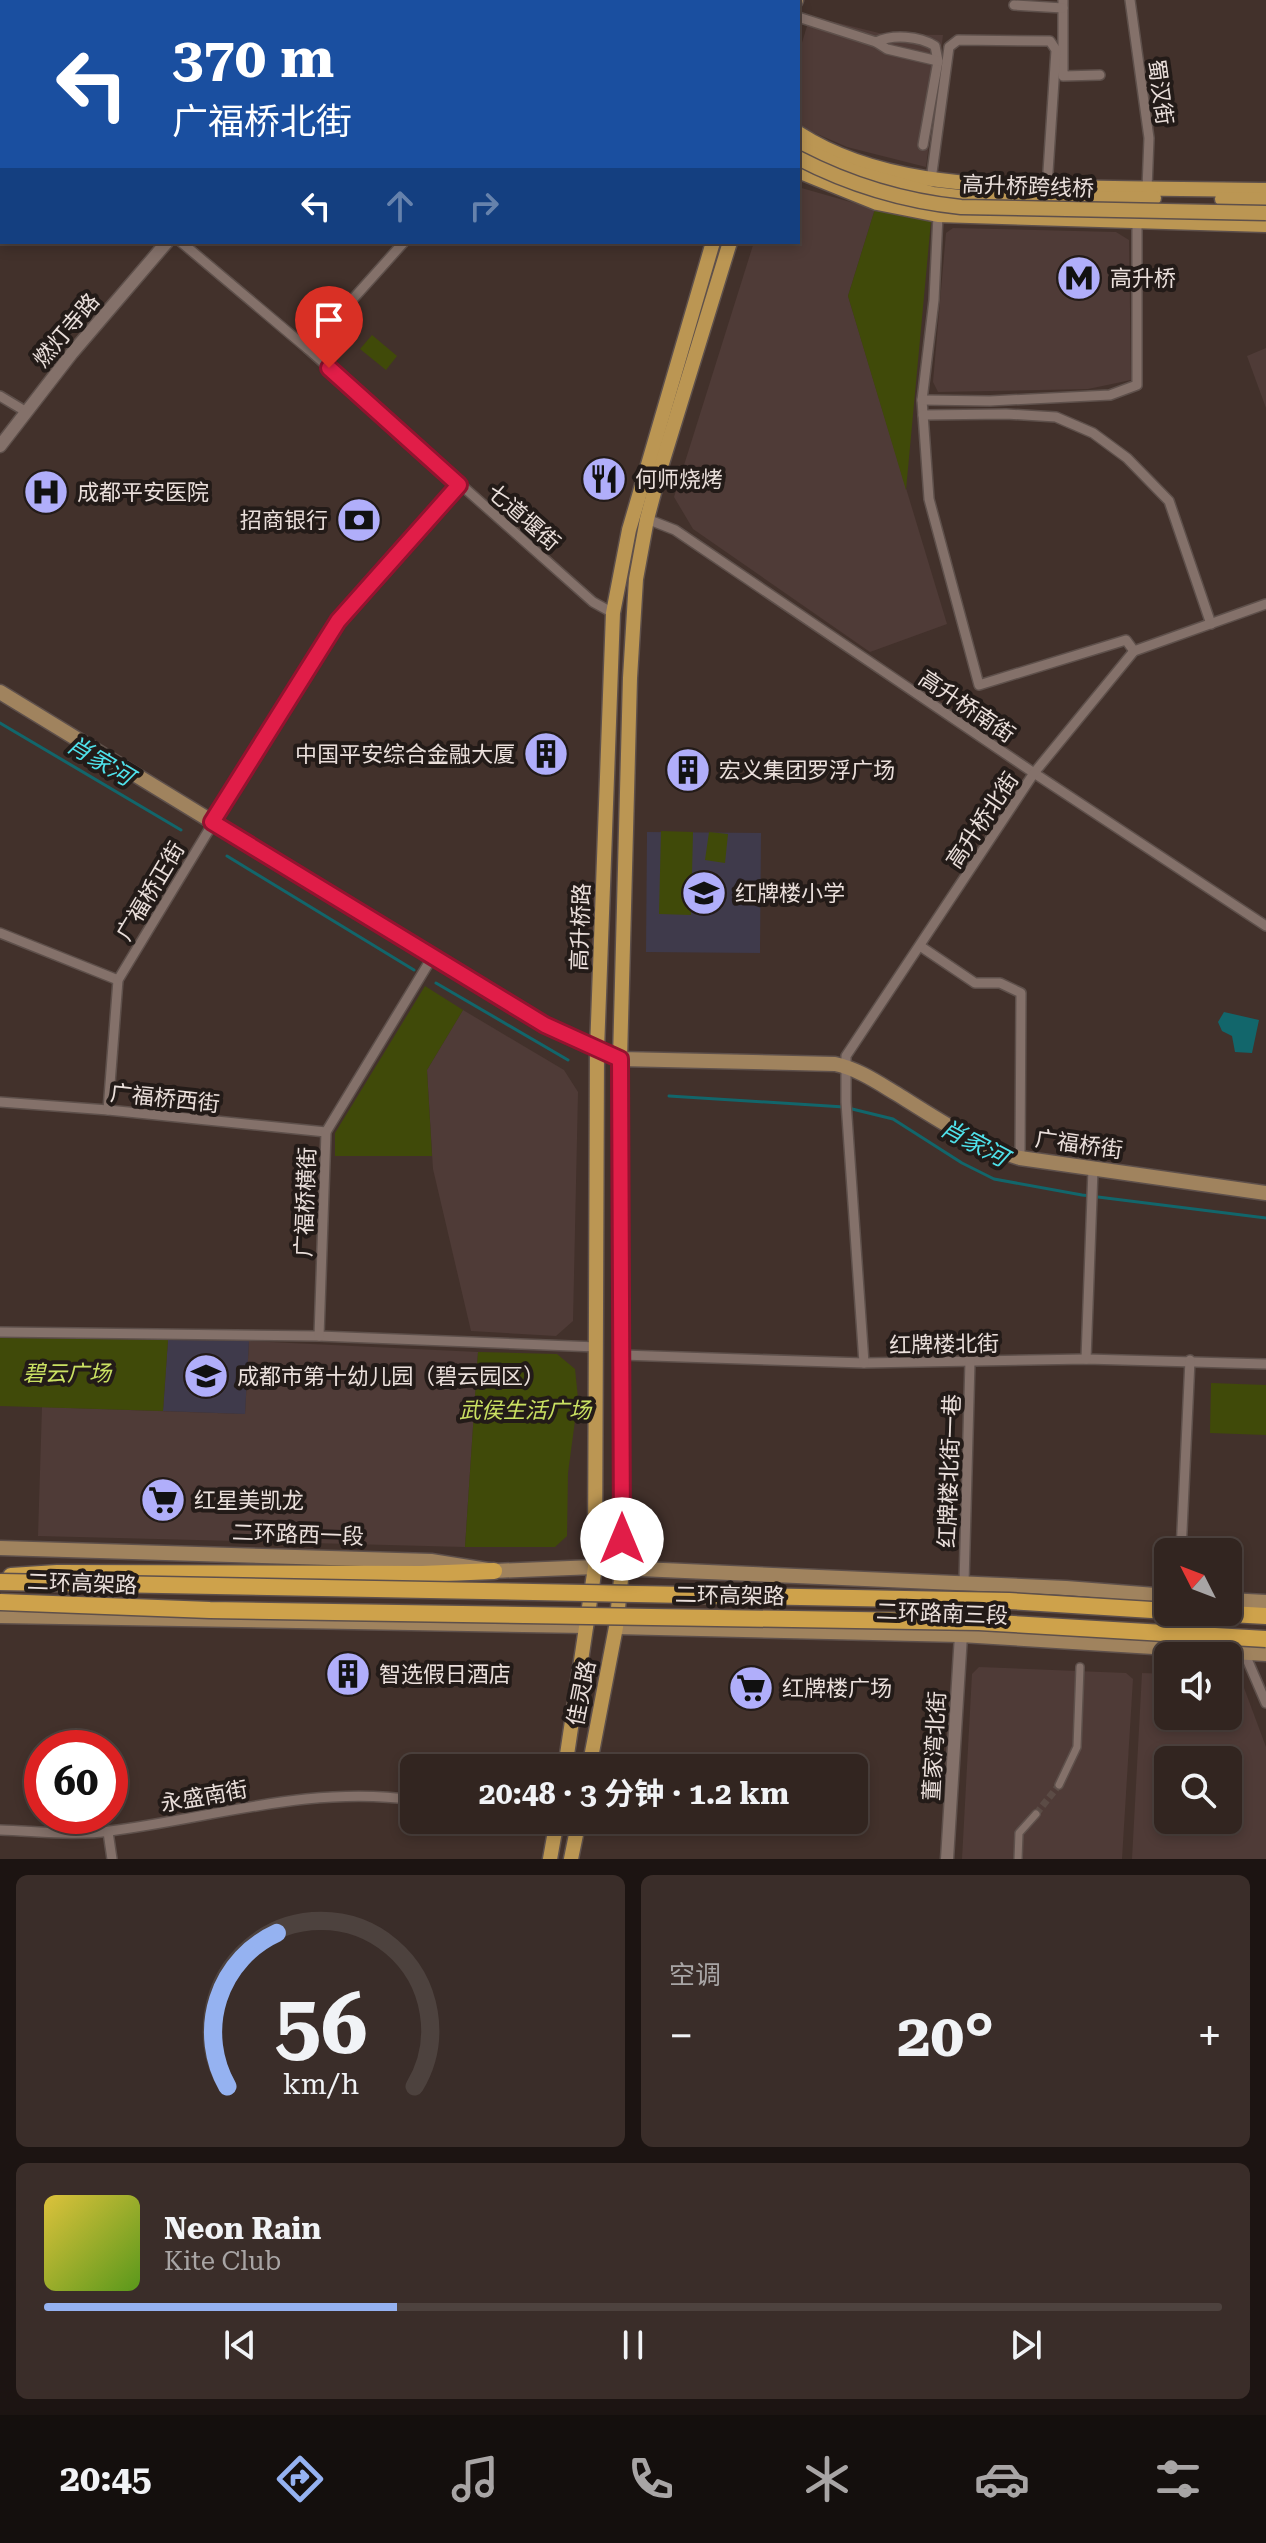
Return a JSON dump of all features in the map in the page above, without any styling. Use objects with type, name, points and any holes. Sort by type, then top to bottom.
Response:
[{"type":"highway","points":[[0,1579],[57,1573],[422,1574],[494,1571]]},
{"type":"highway","name":"二环高架路","points":[[0,1579],[1009,1601],[1154,1610]]},
{"type":"highway","name":"二环高架路","points":[[0,1602],[210,1610],[979,1622],[1266,1639]]},
{"type":"highway","points":[[1242,1615],[1266,1616]]},
{"type":"main road","points":[[800,137],[843,158],[931,180],[962,184],[1266,190]]},
{"type":"main road","name":"高升桥跨线桥","points":[[800,137],[876,179],[933,194],[962,197],[1266,200]]},
{"type":"main road","name":"高升桥跨线桥","points":[[800,159],[850,183],[932,204],[1266,213]]},
{"type":"main road","points":[[802,175],[877,203],[938,215],[1266,225]]},
{"type":"main road","name":"高升桥路","points":[[586,1626],[595,1567],[597,1050],[613,613],[629,530],[712,244]]},
{"type":"main road","name":"高升桥路","points":[[616,1627],[622,1570],[620,1059],[630,678],[636,579],[647,519],[729,244]]},
{"type":"main road","name":"广福桥街","points":[[0,692],[545,1025],[597,1050],[620,1059],[844,1066],[863,1074],[978,1144],[1020,1158],[1266,1193]]},
{"type":"main road","name":"二环路西一段","points":[[0,1548],[431,1561],[494,1571],[595,1567]]},
{"type":"main road","name":"二环路南三段","points":[[595,1567],[964,1583],[1154,1595]]},
{"type":"main road","points":[[1242,1601],[1266,1602]]},
{"type":"main road","points":[[0,1616],[616,1627]]},
{"type":"main road","name":"佳灵路","points":[[567,1754],[586,1626]]},
{"type":"main road","name":"二环路南三段","points":[[616,1627],[961,1635],[1154,1645]]},
{"type":"main road","name":"佳灵路","points":[[592,1754],[616,1627]]},
{"type":"main road","name":"二环路南三段","points":[[1244,1652],[1266,1654]]},
{"type":"main road","points":[[550,1859],[554,1834]]},
{"type":"main road","points":[[571,1859],[576,1834]]},
{"type":"street","name":"蜀汉街","points":[[1130,0],[1149,138],[1147,189]]},
{"type":"street","points":[[1014,5],[1063,4],[1063,76],[1100,75]]},
{"type":"street","points":[[800,18],[876,42],[887,49],[938,61]]},
{"type":"street","points":[[876,42],[885,38],[924,38],[935,46],[938,61],[923,145]]},
{"type":"street","points":[[931,180],[949,47],[958,40],[1050,41],[1056,50],[1047,187]]},
{"type":"street","points":[[938,215],[934,300],[922,400],[929,499],[979,685],[1126,640],[1134,651],[1266,604]]},
{"type":"street","points":[[922,400],[990,401],[1110,395],[1137,385],[1137,221]]},
{"type":"street","name":"燃灯寺路","points":[[0,446],[25,411],[165,244]]},
{"type":"street","name":"七道堰街","points":[[183,244],[308,349],[593,602],[613,613]]},
{"type":"street","points":[[308,349],[402,244]]},
{"type":"street","points":[[0,396],[25,411]]},
{"type":"street","points":[[923,415],[1056,417],[1093,433],[1127,458],[1169,501],[1211,624]]},
{"type":"street","name":"广福桥正街","points":[[108,1110],[118,980],[212,822],[338,621],[459,485]]},
{"type":"street","name":"高升桥南街","points":[[647,519],[675,530],[1266,926]]},
{"type":"street","name":"高升桥北街","points":[[844,1066],[846,1056],[1034,773],[1134,651]]},
{"type":"street","points":[[0,933],[118,980]]},
{"type":"street","points":[[920,946],[975,983],[1000,983],[1021,993],[1020,1158]]},
{"type":"street","name":"广福桥横街","points":[[319,1336],[326,1132],[433,956]]},
{"type":"street","points":[[844,1066],[864,1363]]},
{"type":"street","name":"广福桥西街","points":[[0,1102],[326,1132]]},
{"type":"street","points":[[1086,1359],[1093,1169]]},
{"type":"street","points":[[0,1332],[319,1336],[597,1347]]},
{"type":"street","name":"红牌楼北街","points":[[622,1355],[864,1363],[1086,1359],[1266,1364]]},
{"type":"street","points":[[1182,1538],[1190,1360]]},
{"type":"street","name":"红牌楼北街一巷","points":[[964,1583],[970,1361]]},
{"type":"street","name":"董家湾北街","points":[[947,1859],[961,1635]]},
{"type":"street","points":[[1244,1652],[1266,1703]]},
{"type":"street","points":[[1059,1785],[1077,1747],[1080,1667]]},
{"type":"street","name":"永盛南街","points":[[128,1828],[282,1800],[400,1799]]},
{"type":"street","points":[[1018,1859],[1019,1833],[1036,1814]]},
{"type":"street","name":"永盛南街","points":[[0,1830],[24,1830]]},
{"type":"street","points":[[108,1834],[112,1859]]},
{"type":"shaded area","points":[[810,16],[883,34],[943,35],[926,167],[847,147],[801,127],[800,49]]},
{"type":"shaded area","points":[[800,188],[875,209],[848,296],[947,624],[870,652],[693,529],[674,497],[753,244],[800,244]]},
{"type":"shaded area","points":[[953,228],[1116,232],[1129,240],[1131,380],[1088,389],[938,392],[933,382],[946,233]]},
{"type":"shaded area","points":[[1266,348],[1266,408],[1247,356]]},
{"type":"shaded area","name":"红牌楼小学","points":[[647,832],[761,833],[760,953],[646,952]]},
{"type":"shaded area","points":[[463,1010],[564,1070],[578,1092],[573,1321],[556,1336],[471,1331],[433,1169],[427,1070]]},
{"type":"shaded area","name":"成都市第十幼儿园（碧云园区）","points":[[168,1340],[249,1341],[245,1414],[163,1411]]},
{"type":"shaded area","points":[[249,1341],[478,1352],[465,1547],[38,1536],[42,1407],[245,1414]]},
{"type":"shaded area","points":[[979,1667],[1126,1673],[1133,1679],[1122,1859],[962,1859],[972,1674]]},
{"type":"shaded area","points":[[1142,1673],[1154,1673],[1154,1730],[1242,1730],[1242,1682],[1266,1747],[1266,1859],[1132,1859]]},
{"type":"green space","points":[[875,209],[931,221],[906,490],[848,296]]},
{"type":"green space","points":[[372,335],[397,356],[386,370],[360,349]]},
{"type":"green space","points":[[661,831],[693,832],[691,915],[659,914]]},
{"type":"green space","points":[[709,832],[728,834],[725,863],[705,860]]},
{"type":"green space","points":[[425,986],[463,1010],[427,1070],[432,1156],[335,1156],[335,1133]]},
{"type":"green space","name":"碧云广场","points":[[0,1338],[168,1340],[163,1411],[0,1406]]},
{"type":"green space","name":"武侯生活广场","points":[[478,1352],[557,1354],[575,1369],[578,1398],[568,1473],[567,1536],[555,1547],[465,1547]]},
{"type":"green space","points":[[1211,1383],[1266,1385],[1266,1435],[1210,1433]]},
{"type":"water","points":[[1224,1012],[1259,1020],[1252,1053],[1235,1052],[1232,1036],[1222,1031],[1218,1022]]},
{"type":"waterway","name":"肖家河","points":[[0,723],[181,830]]},
{"type":"waterway","name":"肖家河","points":[[227,856],[414,970]]},
{"type":"waterway","name":"肖家河","points":[[436,983],[568,1060]]},
{"type":"waterway","name":"肖家河","points":[[669,1096],[844,1107],[893,1119],[962,1163],[994,1179],[1082,1195],[1266,1218]]},
{"type":"tunnel","points":[[1036,1814],[1059,1785]]},
{"type":"place","name":"高升桥","points":[[1079,278]]},
{"type":"place","name":"何师烧烤","points":[[604,479]]},
{"type":"place","name":"成都平安医院","points":[[46,492]]},
{"type":"place","name":"招商银行","points":[[359,520]]},
{"type":"place","name":"中国平安综合金融大厦","points":[[546,754]]},
{"type":"place","name":"宏义集团罗浮广场","points":[[688,770]]},
{"type":"place","name":"红牌楼小学","points":[[704,893]]},
{"type":"place","name":"成都市第十幼儿园（碧云园区）","points":[[206,1376]]},
{"type":"place","name":"红星美凯龙","points":[[163,1500]]},
{"type":"place","name":"智选假日酒店","points":[[348,1674]]},
{"type":"place","name":"红牌楼广场","points":[[751,1688]]},
{"type":"route","points":[[329,368],[459,485],[338,621],[212,822],[545,1025],[620,1059],[622,1539]]}]
